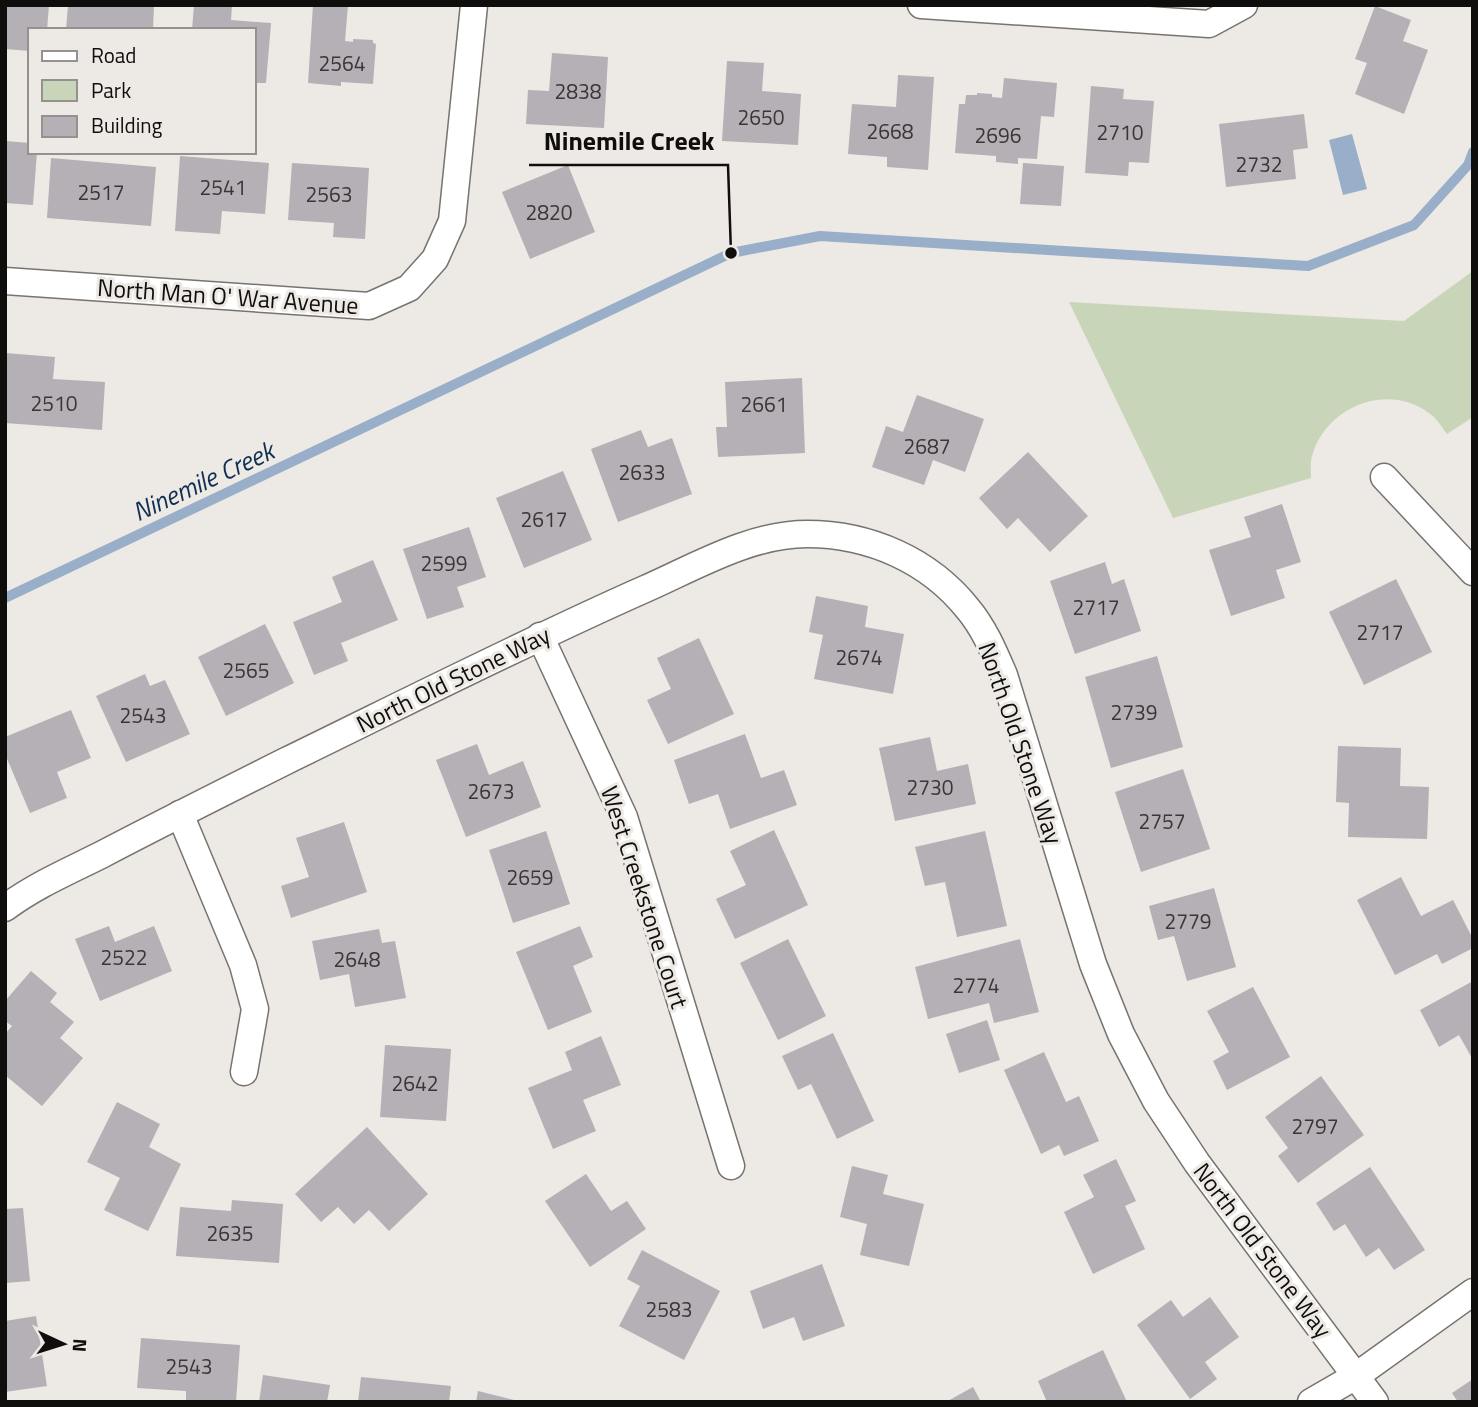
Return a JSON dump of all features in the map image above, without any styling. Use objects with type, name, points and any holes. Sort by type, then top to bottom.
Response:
[{"type":"street","name":"North Man O' War Avenue","points":[[5,281],[369,306],[408,288],[435,259],[452,221],[474,5]]},
{"type":"street","points":[[921,5],[1209,24],[1244,5]]},
{"type":"street","points":[[1384,477],[1473,572]]},
{"type":"street","name":"North Old Stone Way","points":[[5,908],[48,882],[180,814],[540,636],[731,551],[766,539],[804,534],[841,536],[877,545],[913,561],[943,582],[969,610],[989,641],[1004,675],[1093,964],[1121,1034],[1156,1101],[1197,1163],[1375,1402]]},
{"type":"street","name":"West Creekstone Court","points":[[540,636],[624,817],[731,1166]]},
{"type":"street","points":[[180,814],[243,965],[255,1009],[244,1072]]},
{"type":"street","points":[[1311,1402],[1356,1376],[1473,1292]]},
{"type":"green space","points":[[1473,271],[1473,417],[1447,434],[1434,417],[1417,406],[1399,400],[1362,404],[1346,411],[1331,423],[1320,438],[1311,459],[1311,478],[1173,518],[1069,302],[1404,321]]},
{"type":"water","points":[[1352,134],[1367,189],[1343,195],[1329,140]]},
{"type":"building","points":[[5,5],[49,5],[47,28],[28,28],[28,51],[5,49]]},
{"type":"building","points":[[68,5],[154,5],[153,28],[66,28]]},
{"type":"building","points":[[194,5],[232,5],[231,20],[271,23],[266,83],[256,83],[256,28],[192,28]]},
{"type":"building","points":[[313,5],[348,5],[345,41],[373,40],[376,44],[373,84],[341,82],[341,86],[308,83]]},
{"type":"building","points":[[1375,6],[1411,20],[1403,41],[1428,50],[1404,114],[1355,94],[1367,63],[1355,59]]},
{"type":"building","points":[[552,53],[608,57],[604,128],[526,124],[528,90],[549,91]]},
{"type":"building","points":[[727,61],[764,63],[762,91],[801,94],[798,145],[722,141]]},
{"type":"building","points":[[898,75],[934,77],[928,170],[887,167],[887,157],[848,154],[852,104],[896,107]]},
{"type":"building","points":[[1004,78],[1057,83],[1054,117],[1041,116],[1037,159],[1018,158],[1018,164],[996,162],[996,156],[955,153],[959,104],[965,104],[966,95],[977,93],[1002,98]]},
{"type":"building","points":[[1091,86],[1124,89],[1123,99],[1154,101],[1149,163],[1129,162],[1128,176],[1085,173]]},
{"type":"building","points":[[1304,114],[1308,148],[1293,150],[1296,179],[1226,187],[1219,124]]},
{"type":"building","points":[[5,141],[28,143],[28,154],[37,154],[33,205],[5,203]]},
{"type":"building","points":[[180,156],[269,163],[265,214],[222,211],[220,234],[175,231]]},
{"type":"building","points":[[51,158],[156,167],[151,226],[47,218]]},
{"type":"building","points":[[292,163],[369,168],[365,239],[333,237],[334,223],[288,220]]},
{"type":"building","points":[[1023,163],[1064,166],[1061,206],[1020,204]]},
{"type":"building","points":[[568,165],[595,232],[530,259],[502,192]]},
{"type":"building","points":[[5,353],[55,357],[53,379],[105,382],[102,430],[5,423]]},
{"type":"building","points":[[802,378],[805,453],[718,457],[716,427],[727,427],[725,382]]},
{"type":"building","points":[[917,395],[984,419],[965,472],[933,460],[924,485],[872,467],[886,426],[903,432]]},
{"type":"building","points":[[641,430],[648,447],[672,438],[692,494],[618,522],[591,449]]},
{"type":"building","points":[[1028,452],[1088,516],[1050,552],[1018,518],[1007,529],[979,498]]},
{"type":"building","points":[[563,471],[592,540],[524,568],[496,498]]},
{"type":"building","points":[[1282,504],[1301,562],[1276,570],[1285,598],[1231,616],[1209,550],[1251,537],[1244,517]]},
{"type":"building","points":[[469,527],[486,577],[457,587],[464,607],[427,619],[403,549]]},
{"type":"building","points":[[373,560],[398,620],[341,643],[348,661],[314,675],[293,622],[342,602],[332,577]]},
{"type":"building","points":[[1105,562],[1112,584],[1124,579],[1141,631],[1075,654],[1050,581]]},
{"type":"building","points":[[1396,579],[1432,652],[1364,685],[1329,612]]},
{"type":"building","points":[[816,596],[868,606],[865,627],[904,634],[893,694],[814,679],[823,635],[809,632]]},
{"type":"building","points":[[265,624],[294,683],[226,716],[198,657]]},
{"type":"building","points":[[699,638],[734,714],[668,744],[647,700],[671,689],[657,658]]},
{"type":"building","points":[[1157,656],[1183,747],[1111,768],[1085,677]]},
{"type":"building","points":[[145,674],[150,686],[165,680],[190,734],[126,762],[96,696]]},
{"type":"building","points":[[71,710],[91,758],[57,772],[67,798],[30,813],[5,754],[5,737]]},
{"type":"building","points":[[745,734],[761,778],[784,770],[797,805],[730,829],[718,794],[689,804],[674,760]]},
{"type":"building","points":[[930,737],[937,771],[968,764],[976,804],[895,821],[879,748]]},
{"type":"building","points":[[477,744],[489,775],[523,761],[541,807],[466,837],[436,760]]},
{"type":"building","points":[[1338,746],[1401,748],[1400,786],[1429,787],[1427,839],[1348,837],[1349,803],[1336,802]]},
{"type":"building","points":[[1183,769],[1210,849],[1141,872],[1115,792]]},
{"type":"building","points":[[344,822],[367,892],[291,918],[281,886],[309,877],[296,838]]},
{"type":"building","points":[[774,830],[808,905],[735,939],[716,899],[746,885],[730,851]]},
{"type":"building","points":[[546,831],[570,904],[513,923],[489,850]]},
{"type":"building","points":[[985,831],[1007,926],[957,937],[945,882],[925,886],[915,847]]},
{"type":"building","points":[[1401,877],[1421,916],[1453,900],[1473,939],[1473,948],[1442,964],[1437,954],[1395,975],[1357,900]]},
{"type":"building","points":[[1214,888],[1236,967],[1187,981],[1174,936],[1158,940],[1149,906]]},
{"type":"building","points":[[109,926],[115,942],[154,926],[172,971],[100,1001],[75,939]]},
{"type":"building","points":[[580,926],[593,957],[573,966],[592,1012],[548,1030],[516,952]]},
{"type":"building","points":[[379,929],[382,943],[395,941],[406,998],[355,1007],[349,974],[320,980],[312,941]]},
{"type":"building","points":[[788,939],[826,1016],[778,1040],[740,963]]},
{"type":"building","points":[[1020,939],[1039,1012],[994,1023],[989,1003],[928,1019],[915,967]]},
{"type":"building","points":[[31,971],[57,993],[50,1002],[74,1022],[60,1038],[83,1058],[42,1106],[5,1075],[5,1034],[12,1026],[5,1021],[5,1001]]},
{"type":"building","points":[[1473,981],[1473,1060],[1459,1035],[1439,1047],[1420,1010]]},
{"type":"building","points":[[1253,987],[1290,1057],[1227,1090],[1213,1061],[1229,1052],[1207,1011]]},
{"type":"building","points":[[987,1020],[1000,1060],[959,1073],[946,1034]]},
{"type":"building","points":[[833,1033],[874,1121],[837,1139],[811,1084],[798,1090],[782,1056]]},
{"type":"building","points":[[601,1036],[621,1085],[583,1100],[596,1131],[553,1149],[528,1088],[572,1070],[565,1052]]},
{"type":"building","points":[[385,1045],[451,1049],[446,1121],[380,1117]]},
{"type":"building","points":[[1044,1052],[1066,1102],[1079,1096],[1099,1141],[1064,1156],[1059,1145],[1041,1154],[1004,1070]]},
{"type":"building","points":[[1321,1076],[1364,1135],[1298,1183],[1278,1156],[1288,1148],[1265,1117]]},
{"type":"building","points":[[117,1102],[160,1124],[149,1147],[181,1164],[148,1231],[104,1210],[120,1178],[87,1162]]},
{"type":"building","points":[[367,1127],[428,1194],[389,1231],[369,1210],[354,1224],[338,1207],[321,1222],[295,1194]]},
{"type":"building","points":[[1116,1159],[1136,1201],[1125,1206],[1145,1249],[1093,1274],[1064,1212],[1094,1197],[1083,1175]]},
{"type":"building","points":[[852,1166],[888,1175],[883,1194],[924,1204],[909,1266],[860,1255],[867,1224],[840,1217]]},
{"type":"building","points":[[1370,1167],[1425,1250],[1394,1270],[1379,1248],[1366,1257],[1345,1224],[1334,1231],[1316,1203]]},
{"type":"building","points":[[586,1174],[611,1211],[627,1201],[646,1229],[590,1267],[545,1201]]},
{"type":"building","points":[[232,1200],[283,1204],[279,1263],[176,1256],[180,1207],[231,1211]]},
{"type":"building","points":[[23,1208],[30,1281],[5,1283],[5,1209]]},
{"type":"building","points":[[642,1250],[720,1291],[684,1360],[619,1326],[640,1286],[627,1279]]},
{"type":"building","points":[[822,1264],[845,1326],[803,1341],[794,1317],[763,1329],[750,1291]]},
{"type":"building","points":[[1210,1297],[1239,1337],[1205,1362],[1217,1379],[1190,1399],[1137,1325],[1171,1300],[1183,1317]]},
{"type":"building","points":[[36,1316],[47,1386],[5,1392],[5,1321]]},
{"type":"building","points":[[141,1338],[240,1345],[236,1402],[186,1402],[186,1391],[137,1388]]},
{"type":"building","points":[[1103,1350],[1127,1402],[1047,1402],[1038,1381]]},
{"type":"building","points":[[263,1375],[330,1385],[327,1402],[259,1402]]},
{"type":"building","points":[[361,1377],[451,1386],[449,1402],[358,1402]]},
{"type":"building","points":[[1473,1379],[1473,1402],[1458,1402],[1452,1393]]},
{"type":"building","points":[[973,1387],[981,1402],[946,1402]]},
{"type":"building","points":[[478,1391],[518,1401],[518,1402],[476,1402]]},
{"type":"waterway","name":"Ninemile Creek","points":[[5,598],[731,253],[820,236],[1308,266],[1414,225],[1468,165],[1473,152]]},
{"type":"place","name":"Ninemile Creek","points":[[731,253]]}]
